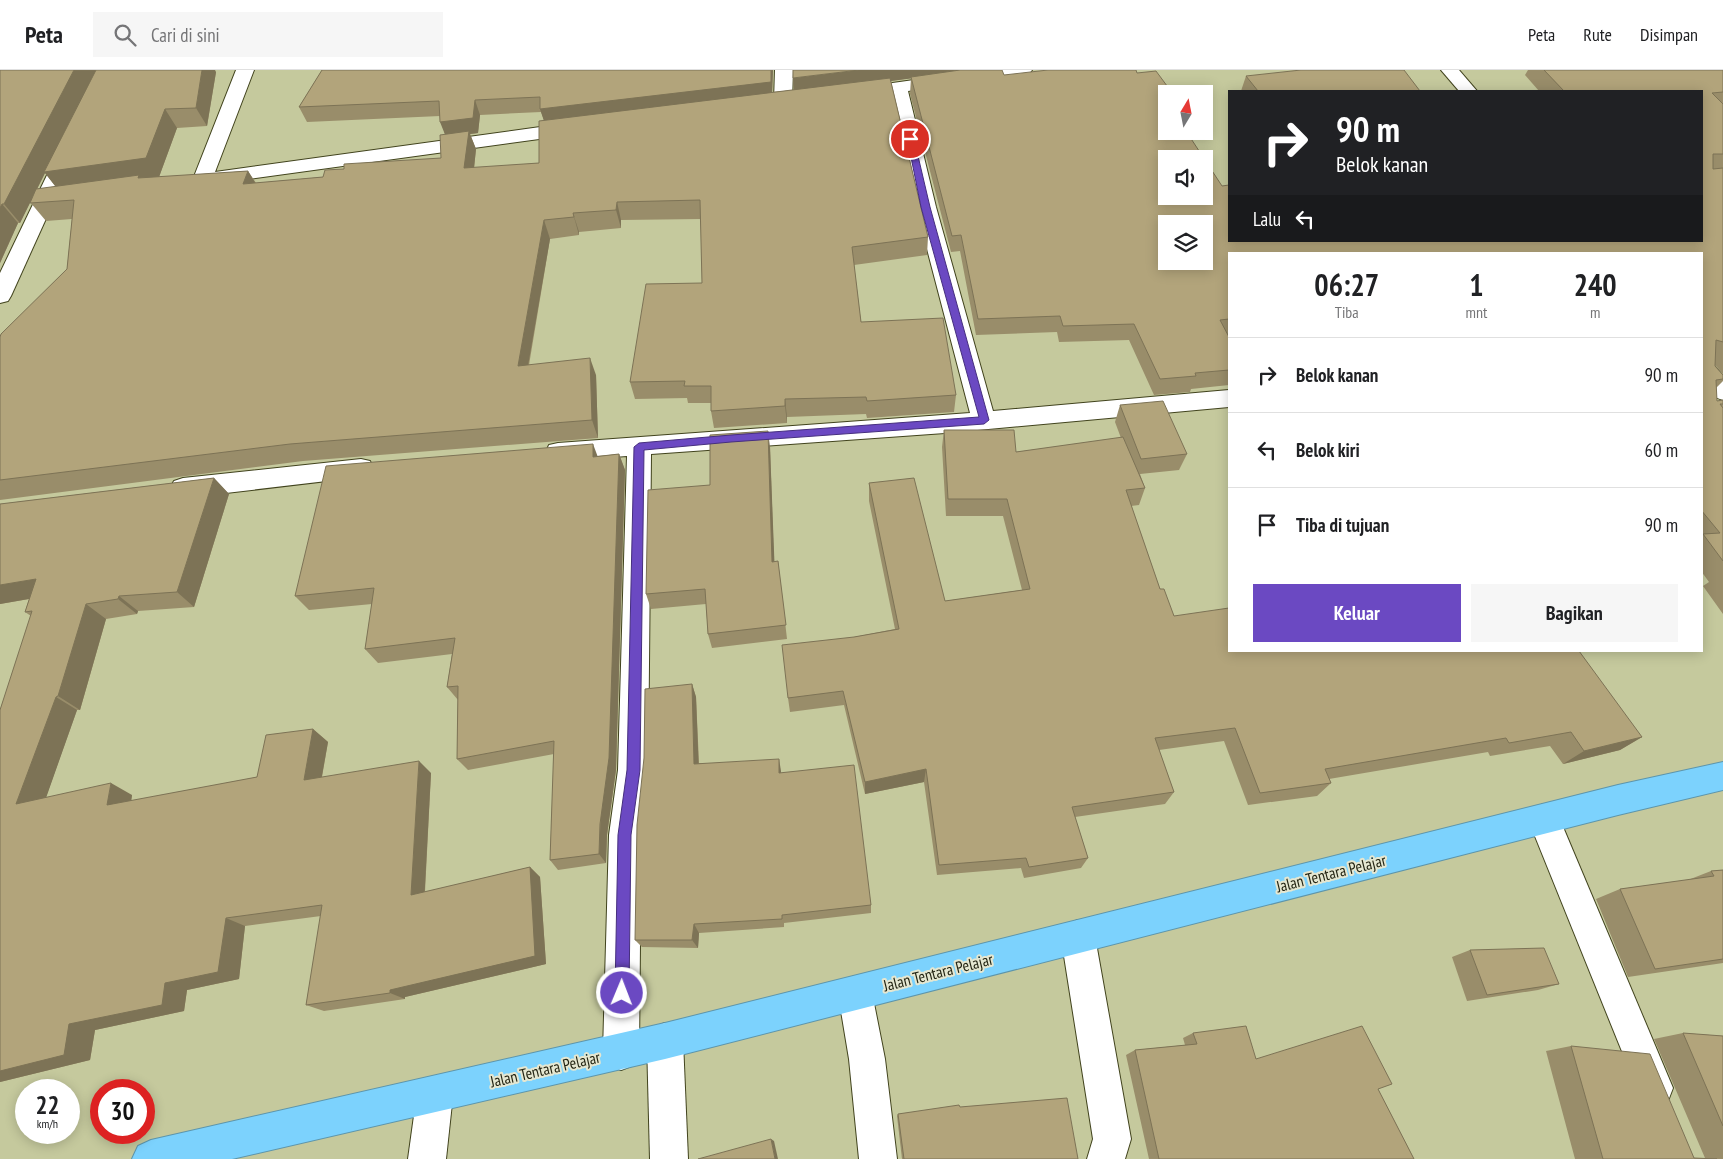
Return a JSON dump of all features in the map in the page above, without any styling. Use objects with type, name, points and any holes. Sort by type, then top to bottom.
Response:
[{"type":"highway","name":"Jalan Tentara Pelajar","points":[[151,1159],[621,1052],[1544,819],[1723,776]]},
{"type":"street","points":[[203,179],[244,70]]},
{"type":"street","points":[[783,102],[784,70]]},
{"type":"street","points":[[840,95],[898,88],[1003,71],[1023,70]]},
{"type":"street","points":[[1450,70],[1467,90]]},
{"type":"street","points":[[898,88],[926,207],[984,420]]},
{"type":"street","points":[[764,104],[802,99]]},
{"type":"street","points":[[184,182],[598,125]]},
{"type":"street","points":[[0,296],[52,200],[77,131]]},
{"type":"street","points":[[1703,370],[1718,401]]},
{"type":"street","points":[[540,454],[984,420],[1228,398]]},
{"type":"street","points":[[621,1052],[625,835],[634,770],[639,447]]},
{"type":"street","points":[[156,491],[303,473],[380,466]]},
{"type":"street","points":[[1544,819],[1667,1116]]},
{"type":"street","points":[[1078,937],[1112,1139],[1106,1159]]},
{"type":"street","points":[[855,993],[867,1059],[878,1159]]},
{"type":"street","points":[[665,1041],[669,1159]]},
{"type":"street","points":[[427,1159],[435,1094]]},
{"type":"building","points":[[0,70],[74,70],[4,204],[0,208]]},
{"type":"building","points":[[96,70],[202,70],[196,108],[165,109],[146,158],[44,172]]},
{"type":"building","points":[[322,70],[771,70],[771,82],[540,109],[540,97],[475,100],[473,118],[440,122],[439,101],[299,107]]},
{"type":"building","points":[[793,70],[859,70],[793,78]]},
{"type":"building","points":[[960,70],[1002,70],[1004,75],[1048,70],[1136,70],[1137,73],[1156,71],[1166,85],[1158,85],[1158,140],[1192,140],[1198,150],[1158,150],[1158,205],[1213,205],[1213,172],[1222,186],[1228,185],[1228,242],[1703,242],[1703,90],[1563,90],[1544,70],[1723,70],[1723,92],[1712,93],[1723,104],[1723,154],[1713,154],[1713,169],[1723,168],[1723,342],[1716,340],[1715,366],[1723,375],[1723,379],[1716,380],[1717,401],[1723,400],[1723,404],[1720,404],[1723,408],[1723,561],[1703,534],[1720,533],[1703,512],[1703,252],[1228,252],[1228,319],[1220,320],[1228,335],[1228,370],[1195,373],[1196,376],[1160,379],[1134,324],[1063,326],[1060,316],[978,319],[961,235],[952,236],[911,77]]},
{"type":"building","points":[[1301,70],[1404,70],[1419,90],[1257,90],[1246,76]]},
{"type":"building","points":[[890,78],[928,237],[852,247],[861,322],[943,318],[956,395],[867,401],[866,397],[785,399],[785,406],[711,411],[711,386],[684,386],[685,381],[630,382],[646,284],[702,283],[700,200],[617,202],[616,210],[573,213],[574,217],[544,220],[518,366],[590,358],[592,420],[290,444],[0,480],[0,337],[67,269],[74,200],[30,203],[36,189],[139,175],[138,178],[248,171],[243,184],[323,177],[325,170],[344,169],[344,164],[441,158],[440,135],[469,131],[464,168],[539,163],[539,121]]},
{"type":"building","points":[[1163,401],[1187,454],[1141,459],[1120,405]]},
{"type":"building","points":[[944,430],[1014,430],[1016,452],[1123,437],[1145,488],[1126,490],[1160,589],[1164,589],[1174,616],[1228,608],[1228,652],[1580,652],[1642,737],[1584,751],[1571,732],[1509,743],[1506,738],[1325,769],[1331,783],[1260,793],[1235,728],[1155,738],[1174,792],[1072,807],[1088,858],[1029,867],[1026,858],[939,865],[926,769],[865,782],[843,691],[788,698],[782,645],[854,637],[899,629],[869,483],[914,478],[945,601],[1030,589],[1007,499],[948,499]]},
{"type":"building","points":[[768,431],[772,562],[778,561],[786,625],[708,634],[705,589],[646,594],[648,490],[710,485],[710,435]]},
{"type":"building","points":[[593,444],[593,457],[619,454],[609,758],[600,824],[599,854],[550,860],[554,741],[457,759],[458,686],[447,687],[455,638],[365,649],[374,588],[295,596],[326,466]]},
{"type":"building","points":[[214,478],[177,592],[119,596],[118,599],[86,604],[58,696],[56,697],[16,804],[111,783],[107,805],[257,777],[266,735],[313,729],[304,780],[419,761],[411,895],[530,867],[535,956],[390,990],[390,993],[306,1005],[322,905],[226,918],[218,972],[165,983],[162,1005],[69,1024],[64,1055],[0,1071],[0,710],[32,611],[25,612],[36,579],[0,585],[0,504]]},
{"type":"building","points":[[692,684],[694,764],[779,759],[779,773],[854,765],[871,905],[782,915],[782,919],[694,924],[692,940],[635,940],[637,825],[644,758],[645,689]]},
{"type":"building","points":[[1723,870],[1723,959],[1655,969],[1620,889],[1714,876],[1711,871]]},
{"type":"building","points":[[1544,948],[1559,984],[1487,995],[1470,950]]},
{"type":"building","points":[[1246,1026],[1256,1059],[1362,1026],[1392,1084],[1378,1089],[1414,1159],[1159,1159],[1135,1050],[1197,1044],[1193,1033]]},
{"type":"building","points":[[1683,1033],[1723,1036],[1723,1126]]},
{"type":"building","points":[[1571,1046],[1650,1054],[1694,1158],[1717,1159],[1603,1159]]},
{"type":"building","points":[[1067,1098],[1078,1159],[904,1159],[898,1114],[959,1105],[960,1107]]},
{"type":"building","points":[[771,1139],[775,1159],[698,1159]]},
{"type":"route","points":[[622,993],[625,835],[628,798],[634,770],[639,447],[731,438],[984,420],[926,207],[910,139]]}]
